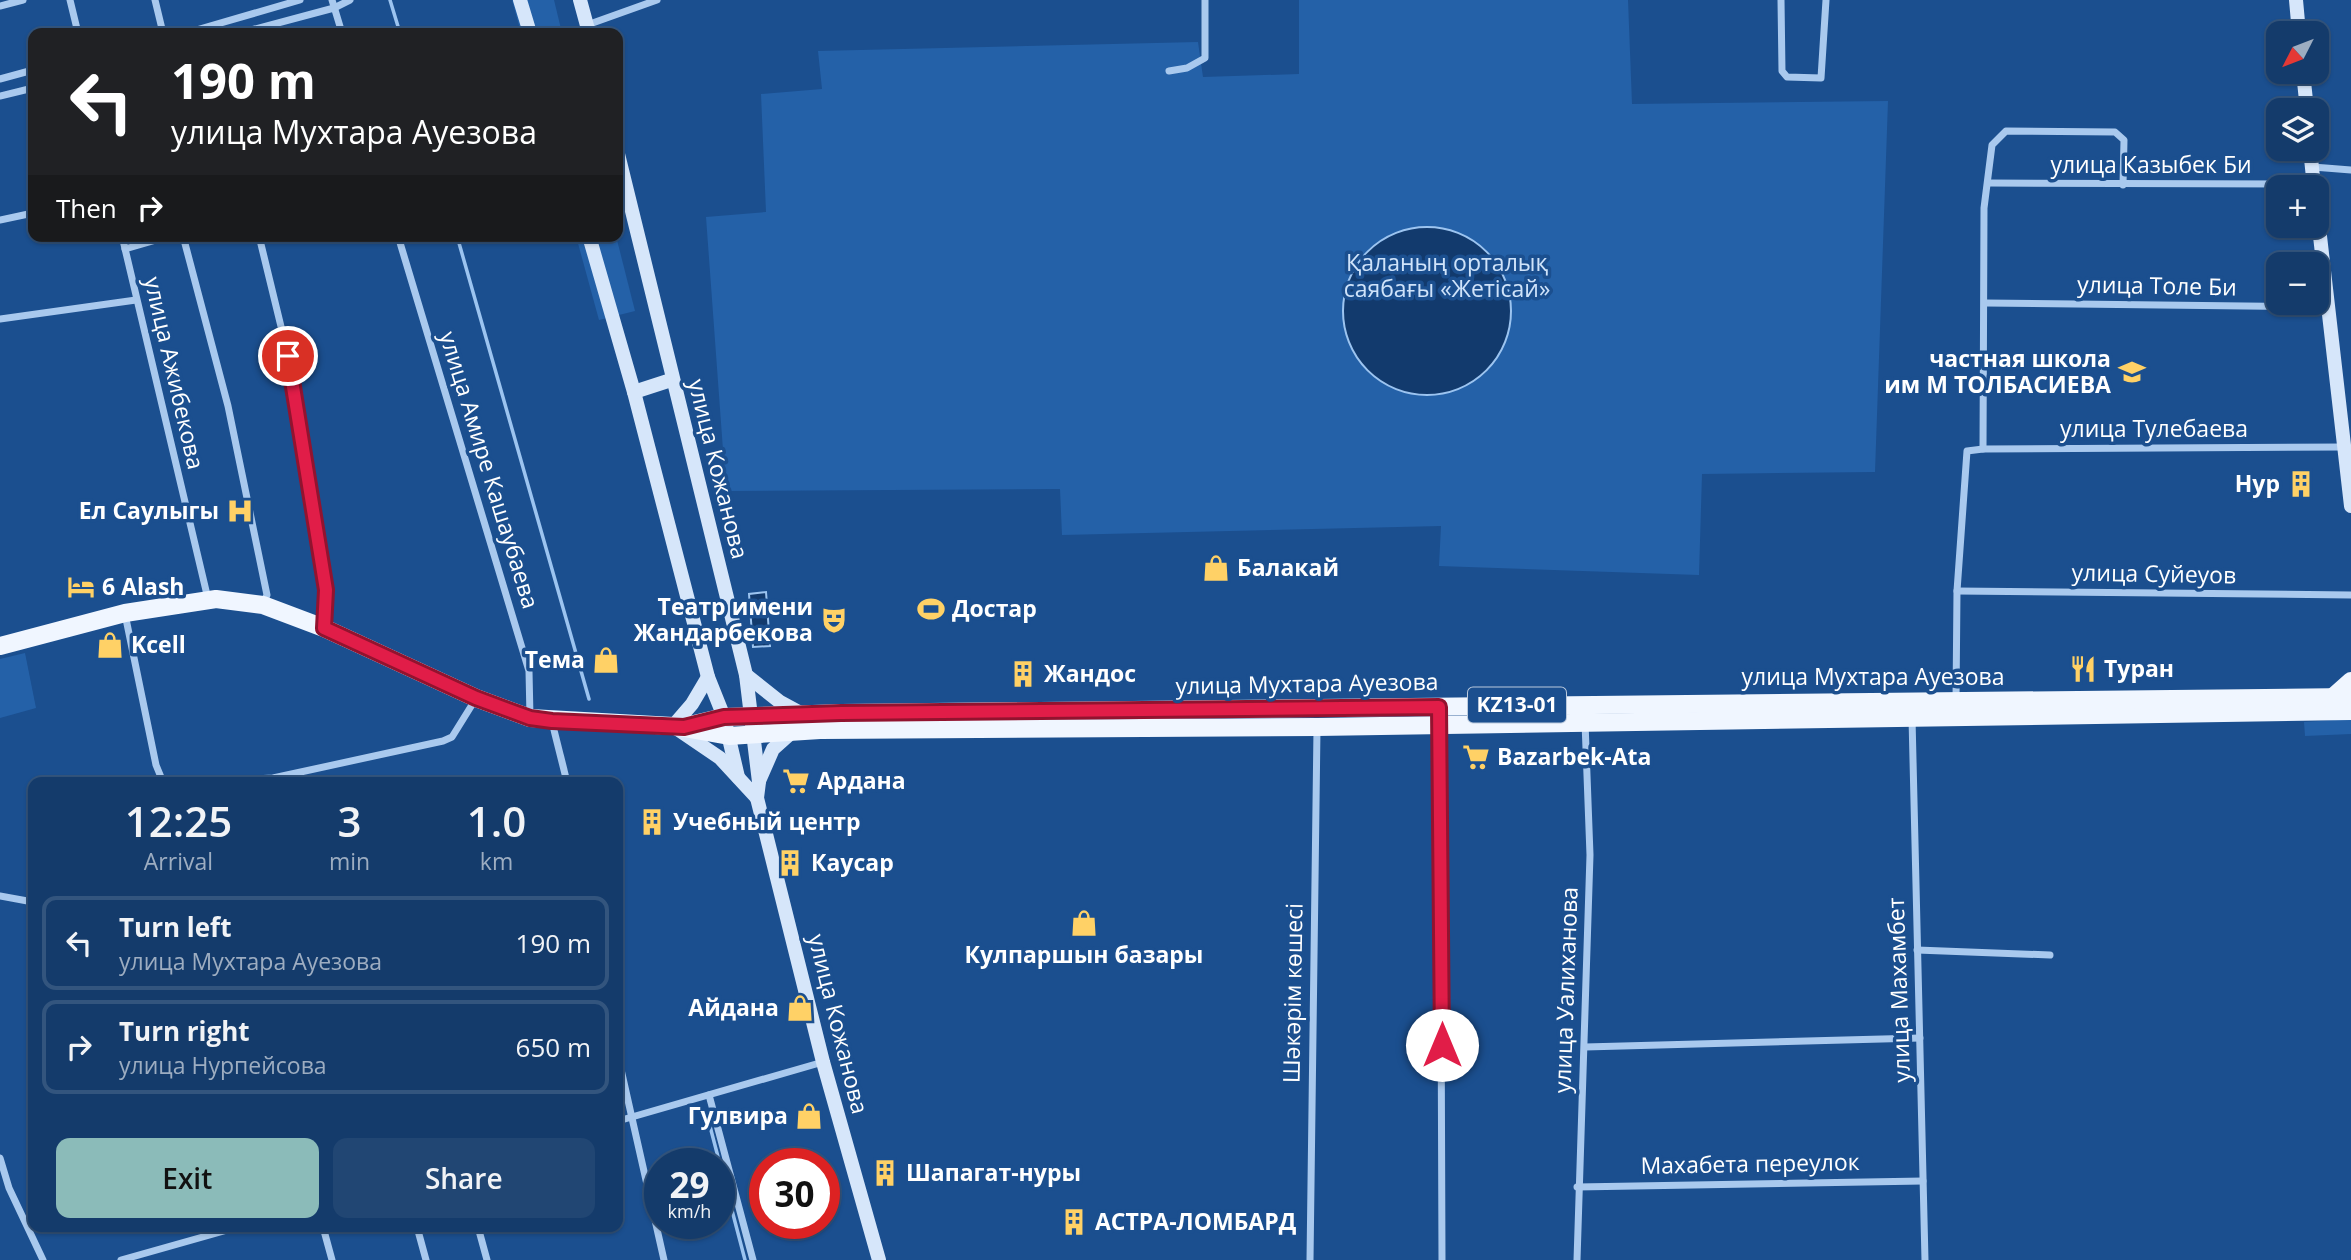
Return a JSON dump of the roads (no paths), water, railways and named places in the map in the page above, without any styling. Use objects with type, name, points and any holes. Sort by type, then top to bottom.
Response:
[{"type":"main road","name":"улица Мухтара Ауезова","points":[[0,646],[125,613],[208,599],[263,605],[324,628],[476,698],[530,718],[552,721],[678,726],[729,736],[753,736],[792,732],[1098,726],[1317,727],[1439,715]]},
{"type":"main road","points":[[2342,697],[2351,681]]},
{"type":"main road","name":"улица Мухтара Ауезова","points":[[678,726],[724,717],[805,715],[1439,715],[1912,710],[2342,697]]},
{"type":"main road","name":"улица Мухтара Ауезова","points":[[1956,709],[2351,711]]},
{"type":"street","points":[[0,6],[23,0]]},
{"type":"street","points":[[70,0],[77,28]]},
{"type":"street","points":[[155,0],[162,28]]},
{"type":"street","points":[[203,28],[300,0]]},
{"type":"street","points":[[256,28],[350,0]]},
{"type":"street","points":[[520,0],[528,28]]},
{"type":"street","points":[[580,0],[588,28]]},
{"type":"street","points":[[590,28],[657,0]]},
{"type":"street","points":[[1169,71],[1187,68],[1205,58],[1205,0]]},
{"type":"street","points":[[1781,0],[1782,71],[1787,77],[1821,78],[1826,0]]},
{"type":"street","points":[[2296,0],[2298,21]]},
{"type":"street","points":[[333,4],[340,28]]},
{"type":"street","points":[[0,79],[28,71]]},
{"type":"street","points":[[0,96],[28,89]]},
{"type":"street","points":[[1983,449],[1985,303],[1982,241],[1992,145],[2002,132],[2115,132],[2122,135],[2124,140],[2123,185]]},
{"type":"street","points":[[2311,161],[2313,175]]},
{"type":"street","points":[[2312,167],[2351,170]]},
{"type":"street","name":"улица Кожанова","points":[[623,175],[671,380],[746,675],[759,782],[757,798],[823,1062],[878,1260]]},
{"type":"street","name":"улица Казыбек Би","points":[[1988,183],[2266,186]]},
{"type":"street","points":[[0,220],[28,214]]},
{"type":"street","name":"улица Ажибекова","points":[[123,242],[208,599]]},
{"type":"street","points":[[125,250],[151,242]]},
{"type":"street","points":[[185,242],[228,405],[267,595],[263,605]]},
{"type":"street","points":[[260,242],[293,380],[326,590],[324,628]]},
{"type":"street","name":"улица Амире Кашаубаева","points":[[400,242],[529,671],[530,718]]},
{"type":"street","name":"улица Кожанова","points":[[591,242],[634,392],[708,677],[724,717],[738,777],[757,798]]},
{"type":"street","points":[[0,319],[136,300]]},
{"type":"street","name":"улица Толе Би","points":[[1985,303],[2266,306]]},
{"type":"street","points":[[2329,307],[2351,506]]},
{"type":"street","points":[[634,392],[671,380]]},
{"type":"street","name":"улица Тулебаева","points":[[1957,591],[1967,452],[1983,449],[2344,447]]},
{"type":"street","points":[[1956,709],[1957,591]]},
{"type":"street","name":"улица Суйеуов","points":[[1957,591],[2351,595]]},
{"type":"street","points":[[125,613],[156,765],[161,777]]},
{"type":"street","points":[[746,675],[780,702],[805,715]]},
{"type":"street","points":[[708,677],[678,726],[719,758],[738,777]]},
{"type":"street","points":[[278,777],[443,741],[452,737],[476,698]]},
{"type":"street","name":"улица Махамбет","points":[[1912,710],[1925,1260]]},
{"type":"street","name":"улица Уалиханова","points":[[1577,1260],[1577,1186],[1585,1047],[1590,855],[1585,712]]},
{"type":"street","points":[[1439,715],[1442,1260]]},
{"type":"street","points":[[552,721],[566,777]]},
{"type":"street","name":"Шәкәрім көшесі","points":[[1310,1260],[1317,727]]},
{"type":"street","points":[[759,782],[773,749],[792,732]]},
{"type":"street","points":[[0,896],[28,901]]},
{"type":"street","points":[[1917,950],[2050,955]]},
{"type":"street","points":[[1585,1047],[1920,1038]]},
{"type":"street","points":[[623,1119],[823,1062]]},
{"type":"street","points":[[623,1075],[664,1260]]},
{"type":"street","points":[[709,1095],[753,1260]]},
{"type":"street","points":[[0,1158],[9,1188],[28,1228]]},
{"type":"street","name":"Махабета переулок","points":[[1577,1186],[1923,1181]]},
{"type":"street","points":[[0,1191],[9,1188]]},
{"type":"street","points":[[30,1232],[43,1260]]},
{"type":"street","points":[[121,1260],[220,1232]]},
{"type":"street","points":[[324,1232],[332,1260]]},
{"type":"street","points":[[418,1232],[426,1260]]},
{"type":"street","points":[[479,1232],[487,1260]]},
{"type":"waterway","points":[[390,0],[398,28]]},
{"type":"waterway","points":[[459,242],[589,699]]},
{"type":"waterway","points":[[706,1111],[745,1260]]},
{"type":"place","name":"частная школа им М ТОЛБАСИЕВА","points":[[2132,372]]},
{"type":"place","name":"Нур","points":[[2301,484]]},
{"type":"place","name":"Ел Саулыгы","points":[[240,511]]},
{"type":"place","name":"Балакай","points":[[1216,568]]},
{"type":"place","name":"6 Alash","points":[[81,587]]},
{"type":"place","name":"Достар","points":[[931,609]]},
{"type":"place","name":"Театр имени Жандарбекова","points":[[834,620]]},
{"type":"place","name":"Kcell","points":[[110,645]]},
{"type":"place","name":"Тема","points":[[606,660]]},
{"type":"place","name":"Туран","points":[[2083,669]]},
{"type":"place","name":"Жандос","points":[[1023,674]]},
{"type":"place","name":"Bazarbek-Ata","points":[[1476,757]]},
{"type":"place","name":"Ардана","points":[[796,781]]},
{"type":"place","name":"Учебный центр","points":[[652,822]]},
{"type":"place","name":"Каусар","points":[[790,863]]},
{"type":"place","name":"Кулпаршын базары","points":[[1084,923]]},
{"type":"place","name":"Айдана","points":[[800,1008]]},
{"type":"place","name":"Гулвира","points":[[809,1116]]},
{"type":"place","name":"Шапагат-нуры","points":[[885,1173]]},
{"type":"place","name":"АСТРА-ЛОМБАРД","points":[[1074,1222]]},
{"type":"park label","name":"Қаланың орталық саябағы «Жетісай»","points":[[1447,276]]}]
